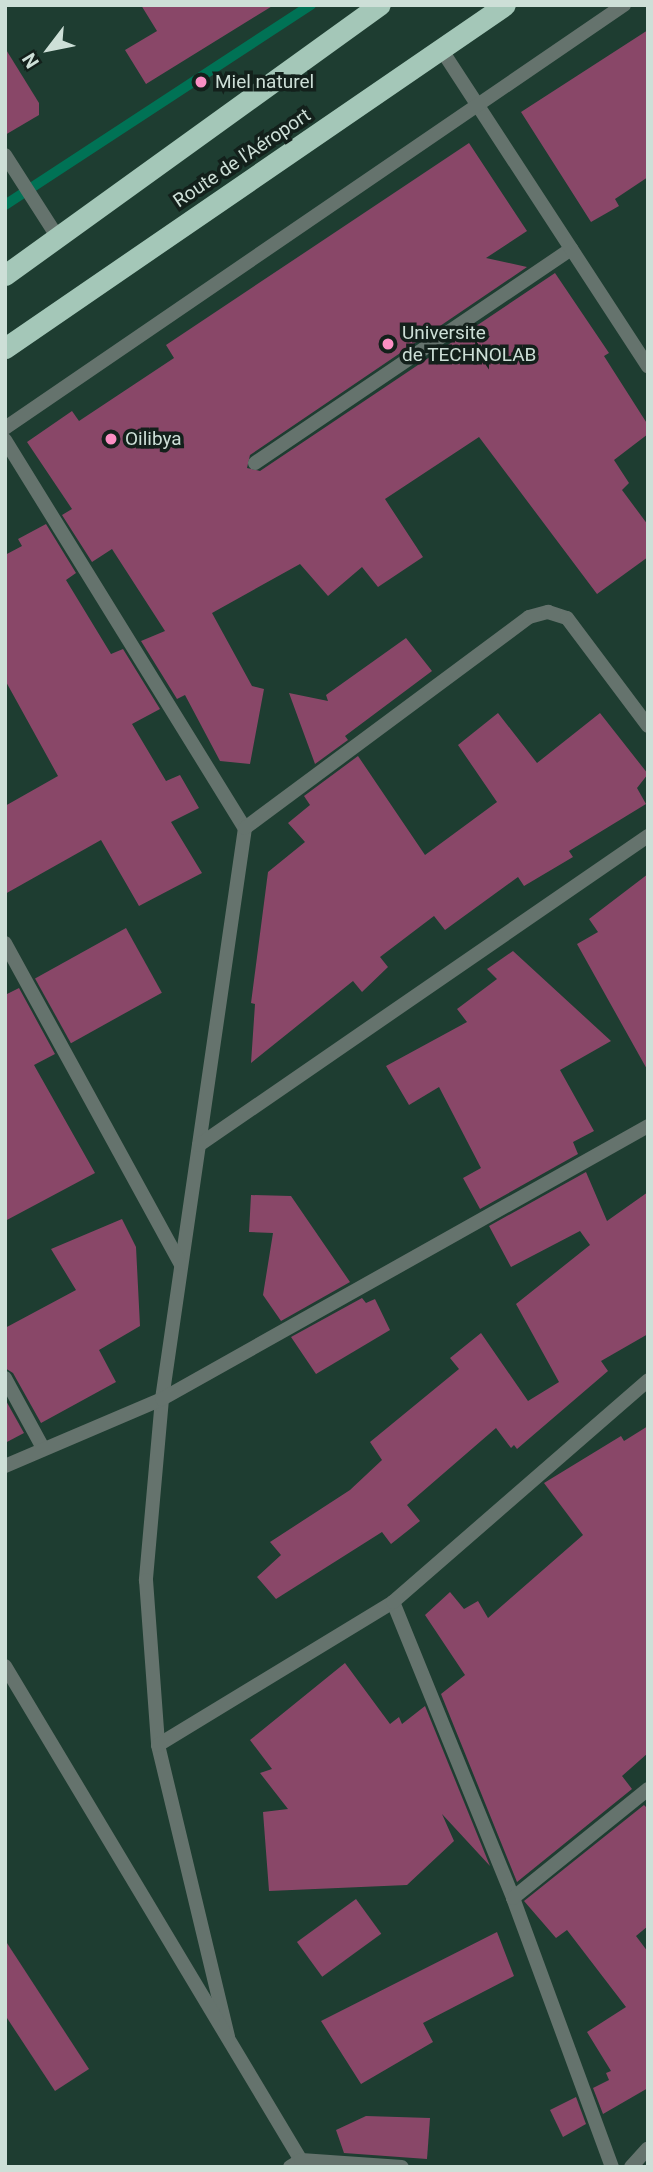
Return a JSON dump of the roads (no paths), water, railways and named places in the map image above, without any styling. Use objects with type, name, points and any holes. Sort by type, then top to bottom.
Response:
[{"type":"highway","name":"Route de l'Aéroport","points":[[5,275],[380,5]]},
{"type":"highway","name":"Route de l'Aéroport","points":[[5,348],[505,5]]},
{"type":"street","points":[[5,428],[624,5]]},
{"type":"street","points":[[441,49],[648,366]]},
{"type":"street","points":[[5,155],[58,238]]},
{"type":"street","points":[[255,463],[571,249]]},
{"type":"street","points":[[5,440],[245,828],[162,1399],[146,1580],[158,1745],[228,2037]]},
{"type":"street","points":[[245,828],[528,617],[538,615],[568,618],[648,726]]},
{"type":"street","points":[[199,1145],[648,836]]},
{"type":"street","points":[[5,943],[181,1264]]},
{"type":"street","points":[[5,1466],[162,1399],[648,1126]]},
{"type":"street","points":[[5,1378],[43,1448]]},
{"type":"street","points":[[158,1745],[393,1602],[648,1380]]},
{"type":"street","points":[[393,1602],[513,1898],[612,2167]]},
{"type":"street","points":[[5,1666],[228,2037],[299,2164],[402,2167]]},
{"type":"street","points":[[513,1898],[648,1788]]},
{"type":"street","points":[[631,2167],[648,2148]]},
{"type":"waterway","points":[[5,205],[311,5]]},
{"type":"place","name":"Miel naturel","points":[[201,82]]},
{"type":"place","name":"Universite de TECHNOLAB","points":[[388,344]]},
{"type":"place","name":"Oilibya","points":[[111,439]]}]
